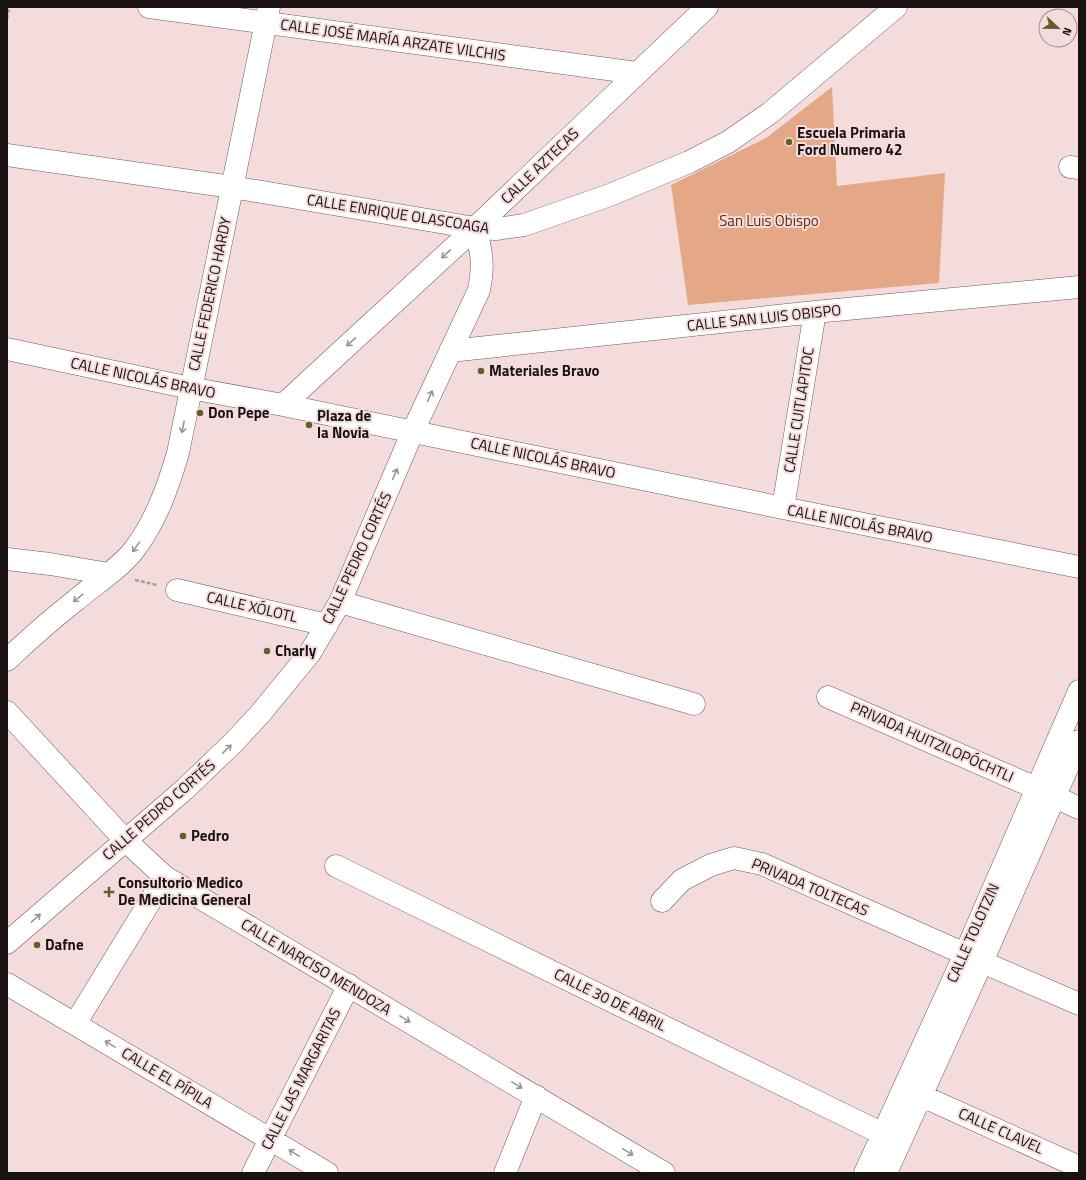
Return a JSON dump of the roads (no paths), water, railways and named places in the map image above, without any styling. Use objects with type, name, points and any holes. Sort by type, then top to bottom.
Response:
[{"type":"street","name":"CALLE JOSÉ MARÍA ARZATE VILCHIS","points":[[149,7],[267,15],[637,73]]},
{"type":"street","name":"CALLE AZTECAS","points":[[283,405],[475,228],[707,7]]},
{"type":"street","name":"CALLE ENRIQUE OLASCOAGA","points":[[7,155],[232,187],[475,228],[496,229],[524,226],[610,196],[689,162],[728,142],[770,113],[896,7]]},
{"type":"street","name":"CALLE FEDERICO HARDY","points":[[7,660],[36,632],[109,574],[133,551],[158,508],[171,479],[267,15]]},
{"type":"street","name":"CALLE PEDRO CORTÉS","points":[[7,943],[185,789],[233,743],[288,681],[310,653],[340,602],[414,431],[479,290],[483,270],[482,251],[475,228]]},
{"type":"street","name":"CALLE SAN LUIS OBISPO","points":[[450,352],[815,312],[1079,287]]},
{"type":"street","name":"CALLE CUITLAPITOC","points":[[783,508],[815,312]]},
{"type":"street","name":"CALLE NICOLÁS BRAVO","points":[[7,349],[190,388],[414,431],[783,508],[1079,567]]},
{"type":"street","points":[[7,560],[50,564],[109,574]]},
{"type":"street","name":"CALLE XÓLOTL","points":[[177,590],[328,624]]},
{"type":"street","points":[[340,602],[694,704]]},
{"type":"street","name":"CALLE TOLOTZIN","points":[[886,1173],[922,1096],[974,958],[1046,792],[1079,691]]},
{"type":"street","name":"PRIVADA HUITZILOPÓCHTLI","points":[[828,697],[1046,792],[1079,808]]},
{"type":"street","name":"CALLE NARCISO MENDOZA","points":[[7,712],[125,840],[165,877],[664,1173]]},
{"type":"street","name":"CALLE TOLOTZIN","points":[[1046,792],[1079,741]]},
{"type":"street","name":"PRIVADA TOLTECAS","points":[[662,901],[682,880],[711,865],[734,858],[744,859],[762,864],[1079,1004]]},
{"type":"street","name":"CALLE 30 DE ABRIL","points":[[336,866],[883,1134]]},
{"type":"street","points":[[76,1024],[165,877]]},
{"type":"street","name":"CALLE TOLOTZIN","points":[[865,1173],[883,1134],[974,958]]},
{"type":"street","name":"CALLE EL PÍPILA","points":[[7,984],[327,1173]]},
{"type":"street","name":"CALLE LAS MARGARITAS","points":[[253,1173],[348,986]]},
{"type":"street","points":[[505,1173],[536,1096]]},
{"type":"street","name":"CALLE CLAVEL","points":[[922,1096],[1079,1167]]},
{"type":"place","name":"Escuela Primaria Ford Numero 42","points":[[789,142]]},
{"type":"place","name":"Materiales Bravo","points":[[481,371]]},
{"type":"place","name":"Don Pepe","points":[[200,413]]},
{"type":"place","name":"Plaza de la Novia","points":[[309,425]]},
{"type":"place","name":"Charly","points":[[267,651]]},
{"type":"place","name":"Pedro","points":[[183,836]]},
{"type":"place","name":"Consultorio Medico De Medicina General","points":[[109,892]]},
{"type":"place","name":"Dafne","points":[[37,945]]},
{"type":"park label","name":"San Luis Obispo","points":[[769,221]]}]
